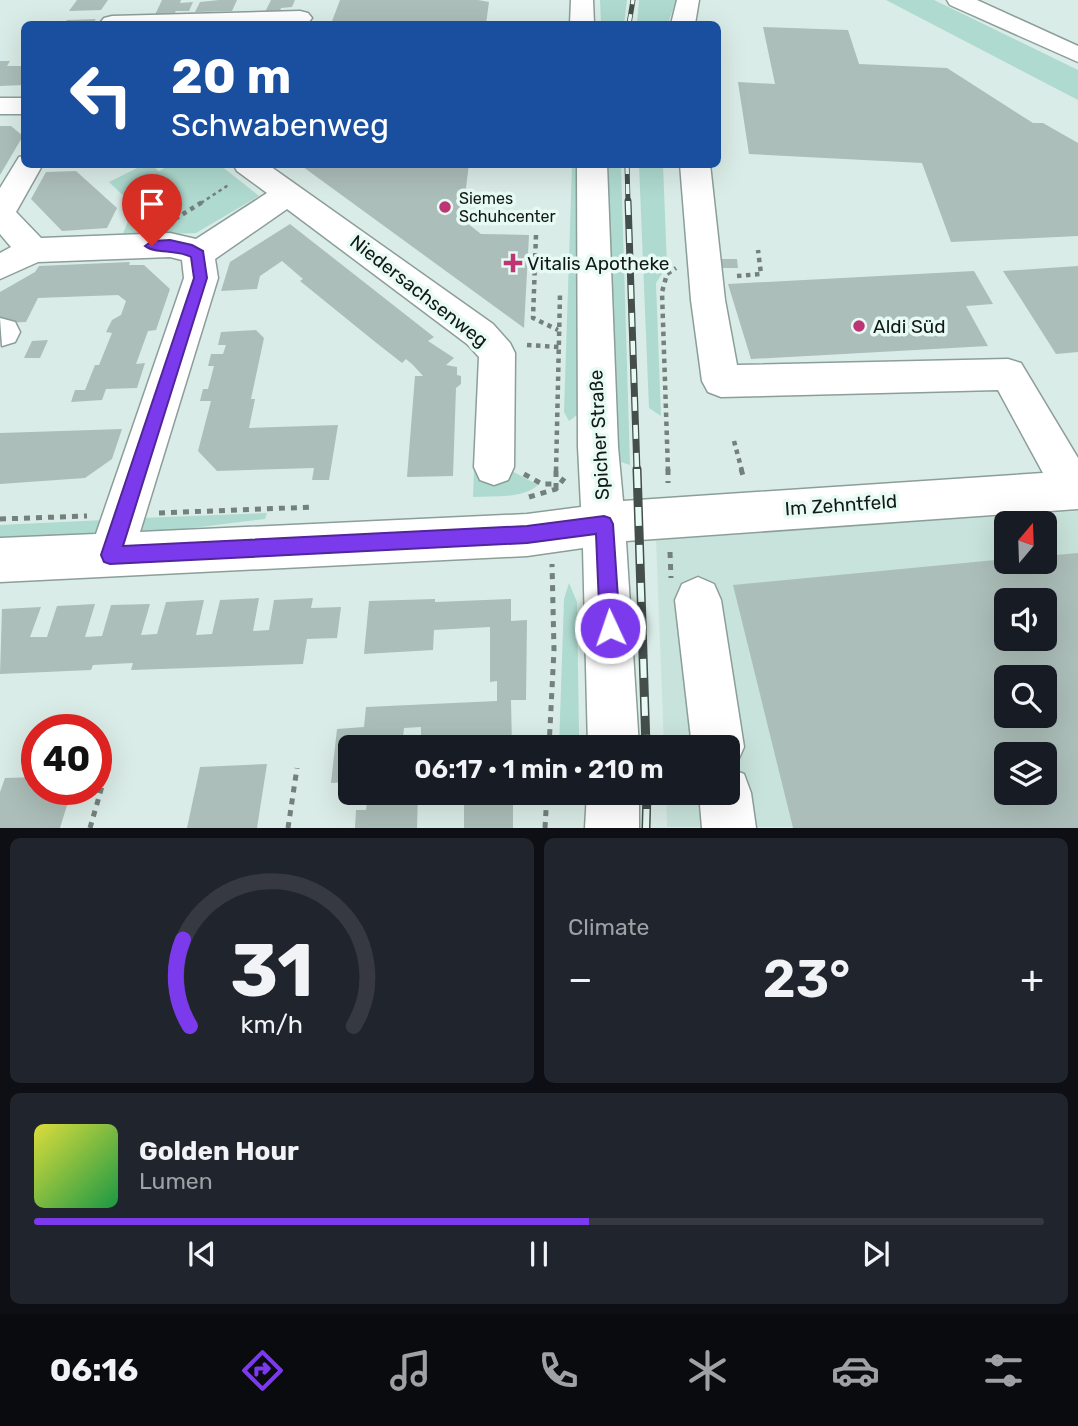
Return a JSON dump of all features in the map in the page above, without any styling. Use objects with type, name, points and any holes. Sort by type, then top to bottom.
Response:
[{"type":"main road","points":[[114,21],[125,0]]},
{"type":"main road","points":[[582,0],[582,21]]},
{"type":"main road","points":[[594,0],[595,21]]},
{"type":"main road","points":[[684,21],[688,0]]},
{"type":"main road","points":[[958,0],[1078,55]]},
{"type":"main road","points":[[998,0],[1078,35]]},
{"type":"main road","points":[[169,21],[301,14]]},
{"type":"main road","points":[[0,106],[21,106]]},
{"type":"main road","points":[[27,168],[0,214],[33,250]]},
{"type":"main road","name":"Niedersachsenweg","points":[[253,168],[480,334],[497,353],[494,467]]},
{"type":"main road","name":"Spicher Straße","points":[[592,168],[599,474],[604,524],[613,735]]},
{"type":"main road","points":[[695,168],[705,269],[722,381],[1009,374],[1076,490]]},
{"type":"main road","points":[[198,254],[289,193]]},
{"type":"main road","points":[[0,268],[33,250],[170,245],[187,248],[198,254]]},
{"type":"main road","points":[[110,555],[201,278],[198,254]]},
{"type":"main road","name":"Im Zehntfeld","points":[[0,561],[527,535],[555,510],[604,524],[751,510],[1076,490]]},
{"type":"main road","points":[[698,600],[716,735]]},
{"type":"main road","points":[[612,828],[613,805]]},
{"type":"main road","points":[[726,805],[729,828]]},
{"type":"path","points":[[134,246],[247,168]]},
{"type":"path","points":[[536,235],[533,318],[558,330]]},
{"type":"path","points":[[698,600],[692,579],[671,580],[662,292],[664,279],[670,270],[695,260],[705,269],[761,274],[758,250]]},
{"type":"path","points":[[550,735],[561,292]]},
{"type":"path","points":[[734,441],[751,510]]},
{"type":"path","points":[[555,510],[568,473],[599,474]]},
{"type":"path","points":[[519,500],[555,510]]},
{"type":"path","points":[[0,519],[322,507]]},
{"type":"path","points":[[288,828],[297,768]]},
{"type":"path","points":[[90,828],[97,805]]},
{"type":"path","points":[[545,828],[546,805]]},
{"type":"shaded area","points":[[600,0],[627,0],[624,21],[601,21]]},
{"type":"shaded area","points":[[639,0],[676,0],[669,21],[637,21]]},
{"type":"shaded area","points":[[886,0],[934,0],[1078,70],[1078,100]]},
{"type":"shaded area","points":[[137,168],[155,168],[159,171],[164,168],[224,168],[259,196],[196,233],[122,236],[134,206],[109,182]]},
{"type":"shaded area","points":[[572,168],[576,168],[577,415],[569,421],[564,412]]},
{"type":"shaded area","points":[[606,168],[621,168],[630,465],[621,462]]},
{"type":"shaded area","points":[[639,168],[663,168],[667,266],[656,283],[661,416],[649,408]]},
{"type":"shaded area","points":[[510,470],[538,485],[516,495],[473,497],[474,471]]},
{"type":"shaded area","points":[[1078,511],[1078,827],[667,827],[666,805],[740,805],[740,735],[664,735],[656,540],[994,517],[994,574],[1057,574],[1057,512]]},
{"type":"shaded area","points":[[267,513],[265,519],[136,535],[141,518]]},
{"type":"shaded area","points":[[104,520],[98,538],[0,543],[0,525]]},
{"type":"shaded area","points":[[569,583],[577,602],[579,735],[559,735],[564,599]]},
{"type":"building","points":[[77,0],[108,0],[101,10],[69,11]]},
{"type":"building","points":[[162,0],[193,2],[189,11],[176,11],[173,16],[154,17]]},
{"type":"building","points":[[237,0],[232,11],[195,12],[200,2]]},
{"type":"building","points":[[271,0],[295,0],[292,7],[281,8],[279,15],[263,16]]},
{"type":"building","points":[[340,0],[489,2],[486,21],[332,21]]},
{"type":"building","points":[[96,19],[94,21],[67,20]]},
{"type":"building","points":[[763,27],[848,30],[859,64],[947,68],[1033,123],[1043,123],[1078,143],[1078,236],[951,242],[922,163],[749,154],[738,82],[775,84]]},
{"type":"building","points":[[0,61],[10,61],[7,66],[21,66],[21,85],[0,86]]},
{"type":"building","points":[[0,126],[11,126],[21,134],[21,139],[0,175]]},
{"type":"building","points":[[304,168],[468,168],[462,219],[481,234],[529,235],[524,328]]},
{"type":"building","points":[[76,171],[117,208],[107,228],[62,231],[31,199],[46,172]]},
{"type":"building","points":[[290,224],[434,337],[428,341],[454,358],[446,365],[457,367],[457,375],[461,376],[461,384],[456,388],[453,476],[407,477],[415,376],[423,376],[406,359],[402,363],[374,341],[300,281],[303,279],[282,261],[260,276],[257,289],[221,291],[230,262]]},
{"type":"building","points":[[713,259],[737,259],[738,268],[715,268]]},
{"type":"building","points":[[130,262],[129,265],[144,265],[170,289],[156,330],[148,331],[136,364],[145,363],[137,388],[106,389],[102,400],[71,402],[75,390],[85,390],[95,365],[99,365],[112,333],[106,332],[112,320],[121,315],[126,301],[118,295],[38,298],[26,322],[0,323],[0,292],[35,272],[39,266]]},
{"type":"building","points":[[1078,266],[1078,352],[1056,354],[1003,271]]},
{"type":"building","name":"Aldi Süd","points":[[974,271],[993,304],[966,306],[988,346],[751,359],[728,284]]},
{"type":"building","points":[[256,330],[264,338],[251,399],[255,399],[249,428],[338,425],[329,480],[312,480],[314,468],[217,471],[198,451],[211,401],[200,401],[203,389],[208,389],[214,366],[208,366],[211,354],[223,354],[226,345],[218,345],[221,332]]},
{"type":"building","points":[[48,340],[40,358],[24,358],[32,341]]},
{"type":"building","points":[[122,429],[112,459],[85,478],[0,484],[0,433]]},
{"type":"building","points":[[1078,553],[1078,828],[793,828],[733,585],[994,560],[994,574],[1057,574],[1057,555]]},
{"type":"building","points":[[259,598],[253,631],[269,630],[274,600],[313,598],[311,608],[341,607],[337,638],[307,639],[303,664],[131,670],[133,663],[93,665],[91,670],[0,674],[2,609],[41,607],[30,637],[47,637],[57,606],[95,604],[85,637],[102,636],[111,605],[150,604],[141,635],[157,634],[166,602],[204,600],[196,635],[212,634],[220,600]]},
{"type":"building","points":[[511,599],[511,621],[527,620],[526,700],[511,700],[512,735],[421,735],[421,727],[404,728],[403,735],[338,735],[338,783],[331,783],[337,729],[364,727],[366,707],[497,701],[497,681],[490,682],[490,627],[434,630],[433,650],[364,654],[369,601]]},
{"type":"building","points":[[267,764],[257,828],[187,828],[200,767]]},
{"type":"building","points":[[5,778],[21,778],[21,805],[67,805],[60,828],[0,828],[0,792]]},
{"type":"building","points":[[367,805],[418,805],[417,828],[355,828],[356,810],[366,810]]},
{"type":"building","points":[[464,805],[513,805],[513,828],[464,828]]},
{"type":"railway","points":[[630,21],[633,0]]},
{"type":"railway","points":[[627,168],[628,203]]},
{"type":"railway","points":[[628,201],[637,471]]},
{"type":"railway","points":[[637,469],[646,735]]},
{"type":"railway","points":[[646,828],[647,805]]},
{"type":"place","name":"Siemes Schuhcenter","points":[[445,207]]},
{"type":"place","name":"Vitalis Apotheke","points":[[513,263]]},
{"type":"place","name":"Aldi Süd","points":[[859,326]]},
{"type":"route","points":[[152,246],[170,245],[187,248],[198,254],[201,278],[110,555],[527,535],[604,524],[610,628]]}]
